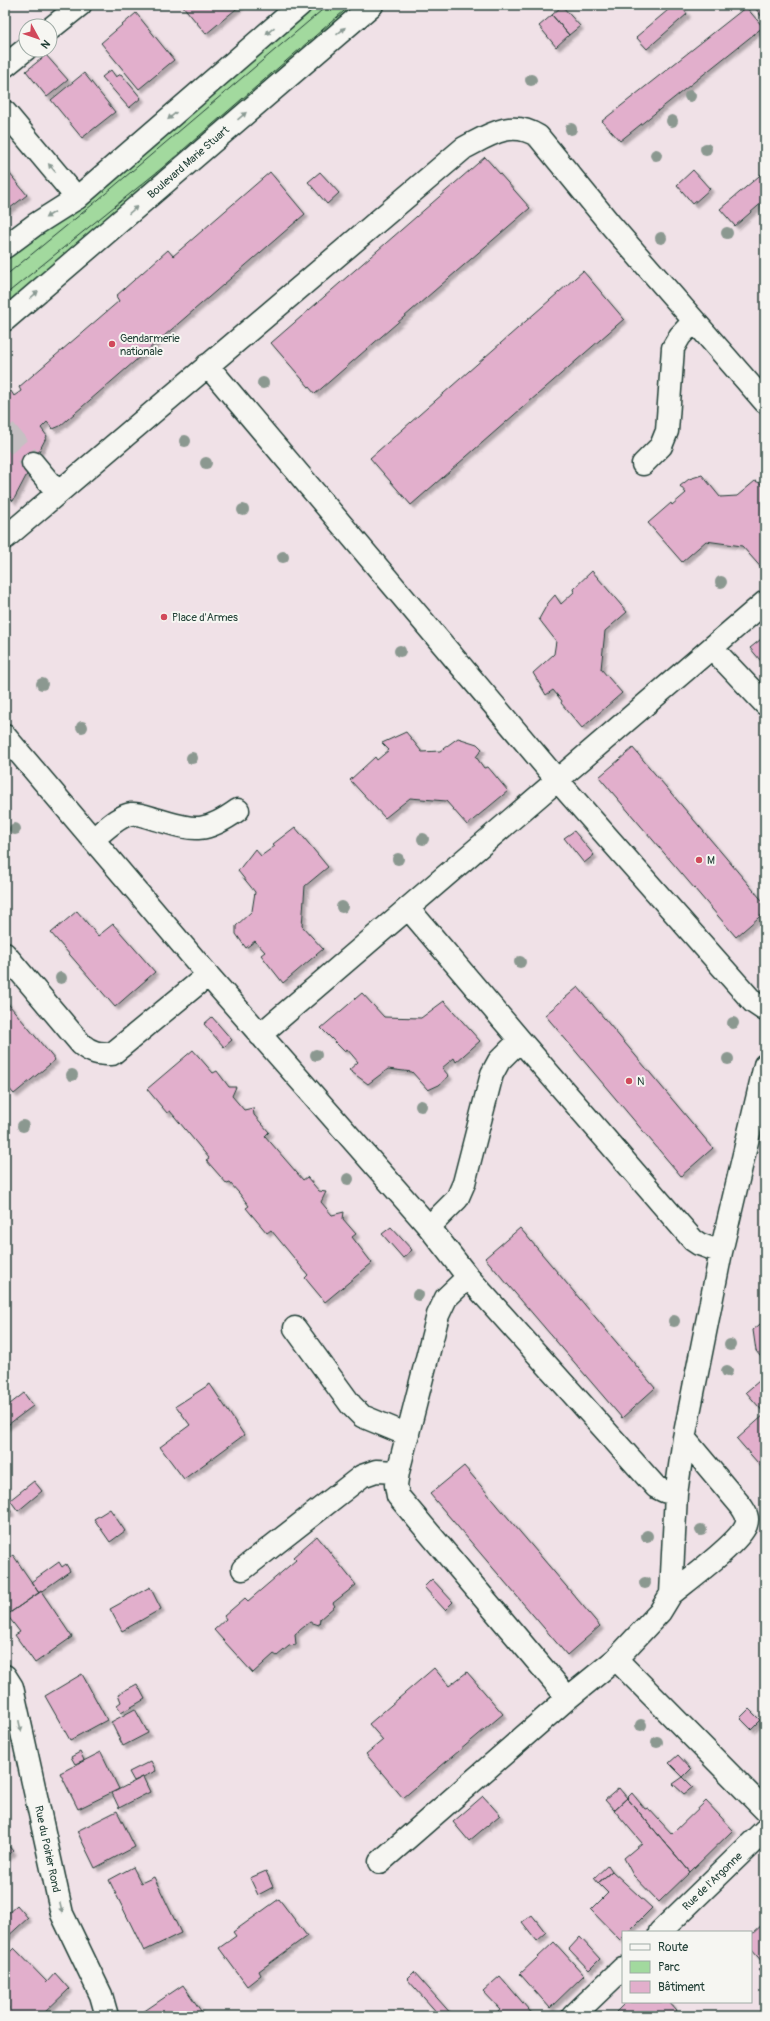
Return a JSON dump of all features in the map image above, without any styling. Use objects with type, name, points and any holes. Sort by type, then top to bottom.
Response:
[{"type":"main road","points":[[58,23],[80,5]]},
{"type":"main road","points":[[5,247],[36,224],[77,198],[300,5]]},
{"type":"main road","name":"Boulevard Marie Stuart","points":[[5,320],[372,5]]},
{"type":"main road","points":[[5,66],[18,55]]},
{"type":"main road","points":[[5,112],[77,198]]},
{"type":"main road","points":[[5,538],[464,148],[488,135],[512,128],[528,129],[538,136],[610,224],[765,402]]},
{"type":"main road","points":[[643,464],[661,446],[667,431],[673,348],[680,336],[694,321]]},
{"type":"main road","points":[[207,365],[558,780],[752,1002],[765,1010]]},
{"type":"main road","points":[[33,463],[58,493]]},
{"type":"main road","points":[[260,1035],[765,602]]},
{"type":"main road","points":[[712,648],[765,704]]},
{"type":"main road","points":[[5,736],[208,975],[429,1227],[468,1277],[656,1487],[676,1494]]},
{"type":"main road","points":[[93,839],[119,819],[130,814],[139,814],[188,829],[216,825],[238,810]]},
{"type":"main road","points":[[408,908],[693,1240],[699,1244],[721,1252]]},
{"type":"main road","points":[[5,954],[81,1044],[89,1051],[100,1054],[112,1054],[208,975]]},
{"type":"main road","points":[[429,1227],[457,1199],[464,1183],[492,1074],[499,1060],[520,1040]]},
{"type":"main road","points":[[671,1594],[676,1494],[684,1438],[721,1252],[765,1066]]},
{"type":"main road","points":[[468,1277],[446,1298],[438,1315],[398,1472],[396,1485],[398,1496],[568,1698]]},
{"type":"main road","points":[[295,1328],[351,1405],[362,1416],[408,1435]]},
{"type":"main road","points":[[380,1862],[568,1698],[616,1659],[660,1612],[671,1594],[737,1539],[746,1524],[747,1515],[684,1438]]},
{"type":"main road","points":[[243,1569],[362,1476],[376,1471],[398,1472]]},
{"type":"main road","points":[[616,1659],[765,1810]]},
{"type":"main road","name":"Rue du Poirier Rond","points":[[5,1676],[12,1687],[62,1914],[101,1995],[107,2016]]},
{"type":"main road","name":"Rue de l'Argonne","points":[[661,1931],[765,1830]]},
{"type":"main road","points":[[573,2016],[622,1969]]},
{"type":"green space","points":[[313,5],[365,5],[5,310],[5,258],[183,118]]},
{"type":"building","points":[[182,5],[241,5],[206,34]]},
{"type":"building","points":[[674,5],[680,5],[687,14],[647,49],[636,37]]},
{"type":"building","points":[[753,5],[765,5],[765,21]]},
{"type":"building","points":[[562,6],[580,26],[569,35],[552,15]]},
{"type":"building","points":[[746,7],[763,27],[620,141],[602,121]]},
{"type":"building","points":[[136,13],[174,60],[139,89],[101,43]]},
{"type":"building","points":[[552,15],[569,35],[556,47],[539,26]]},
{"type":"building","points":[[42,58],[49,58],[68,80],[47,97],[26,71]]},
{"type":"building","points":[[111,70],[116,77],[121,74],[141,98],[129,108],[102,77]]},
{"type":"building","points":[[84,73],[115,112],[82,138],[51,100]]},
{"type":"building","points":[[485,157],[530,208],[315,394],[271,343]]},
{"type":"building","points":[[5,168],[27,195],[5,212]]},
{"type":"building","points":[[693,170],[710,189],[693,204],[677,185]]},
{"type":"building","points":[[765,171],[765,200],[735,226],[720,209]]},
{"type":"building","name":"Gendarmerie nationale","points":[[270,172],[305,214],[60,426],[53,429],[47,422],[41,428],[47,436],[13,501],[8,495],[5,499],[5,394],[11,391],[14,396],[21,391],[19,387],[119,301],[116,296],[168,250],[173,256]]},
{"type":"building","points":[[320,172],[339,193],[327,204],[308,182]]},
{"type":"building","points":[[583,271],[624,319],[411,505],[370,458]]},
{"type":"building","points":[[702,475],[720,497],[737,496],[755,481],[765,485],[764,571],[742,546],[706,541],[682,562],[648,523],[671,503],[672,505],[686,493],[680,486],[689,479]]},
{"type":"building","points":[[592,571],[627,612],[605,631],[601,669],[622,693],[582,728],[561,703],[562,701],[553,690],[546,695],[533,673],[554,654],[556,641],[539,619],[548,603],[555,595],[561,604],[574,592],[573,589]]},
{"type":"building","points":[[765,636],[765,666],[750,648]]},
{"type":"building","points":[[406,732],[422,752],[440,751],[458,738],[477,744],[482,749],[476,757],[484,768],[488,767],[508,791],[467,825],[446,801],[410,798],[385,818],[350,780],[375,757],[377,760],[389,750],[382,743]]},
{"type":"building","name":"M","points":[[633,748],[765,904],[765,912],[736,937],[599,777]]},
{"type":"building","points":[[295,827],[328,867],[305,886],[302,926],[323,949],[283,983],[261,955],[265,952],[255,941],[246,948],[236,934],[236,926],[252,911],[255,892],[238,871],[255,849],[261,856],[275,846],[273,844]]},
{"type":"building","points":[[574,831],[594,855],[584,863],[564,838]]},
{"type":"building","points":[[77,911],[98,936],[113,924],[155,972],[115,1007],[51,933]]},
{"type":"building","name":"N","points":[[578,987],[713,1148],[681,1176],[545,1015]]},
{"type":"building","points":[[362,993],[384,1017],[421,1018],[444,1001],[480,1041],[456,1062],[454,1058],[442,1068],[449,1076],[439,1085],[428,1090],[412,1072],[388,1069],[368,1084],[349,1070],[358,1062],[347,1049],[344,1051],[321,1028]]},
{"type":"building","points":[[5,1000],[55,1060],[14,1094],[5,1084]]},
{"type":"building","points":[[212,1017],[232,1040],[224,1047],[204,1024]]},
{"type":"building","points":[[193,1050],[213,1073],[217,1071],[229,1087],[236,1087],[232,1096],[244,1110],[253,1108],[254,1115],[269,1132],[265,1136],[303,1180],[307,1177],[319,1191],[326,1192],[321,1202],[332,1215],[344,1212],[343,1219],[356,1234],[352,1237],[372,1263],[325,1302],[305,1278],[308,1275],[271,1230],[267,1233],[246,1208],[249,1206],[239,1193],[230,1183],[227,1184],[206,1160],[209,1158],[170,1111],[167,1113],[147,1089]]},
{"type":"building","points":[[391,1227],[412,1250],[403,1258],[382,1234]]},
{"type":"building","points":[[520,1228],[655,1388],[622,1418],[485,1258]]},
{"type":"building","points":[[765,1320],[765,1362],[756,1351],[753,1330]]},
{"type":"building","points":[[765,1376],[765,1414],[746,1392]]},
{"type":"building","points":[[210,1384],[244,1435],[184,1479],[160,1447],[190,1425],[176,1406]]},
{"type":"building","points":[[24,1393],[33,1406],[5,1427],[5,1408]]},
{"type":"building","points":[[765,1414],[765,1471],[737,1439]]},
{"type":"building","points":[[464,1466],[600,1626],[567,1655],[430,1494]]},
{"type":"building","points":[[34,1481],[42,1491],[18,1511],[10,1500]]},
{"type":"building","points":[[5,1503],[11,1512],[5,1516]]},
{"type":"building","points":[[110,1509],[125,1531],[110,1542],[94,1519]]},
{"type":"building","points":[[317,1536],[356,1585],[333,1603],[335,1606],[320,1619],[319,1625],[310,1622],[295,1634],[296,1645],[289,1646],[277,1656],[274,1654],[253,1673],[214,1630],[226,1619],[224,1616],[245,1598],[248,1601],[296,1560],[293,1557]]},
{"type":"building","points":[[13,1555],[39,1593],[5,1616],[5,1561]]},
{"type":"building","points":[[59,1562],[62,1567],[66,1564],[70,1571],[39,1593],[31,1582]]},
{"type":"building","points":[[432,1579],[453,1602],[445,1610],[424,1587]]},
{"type":"building","points":[[150,1587],[161,1609],[122,1631],[110,1609]]},
{"type":"building","points":[[41,1591],[72,1637],[35,1663],[15,1635],[20,1632],[7,1615]]},
{"type":"building","points":[[434,1668],[449,1686],[467,1672],[503,1714],[403,1798],[366,1754],[383,1740],[369,1724]]},
{"type":"building","points":[[82,1674],[107,1720],[70,1740],[45,1696]]},
{"type":"building","points":[[137,1684],[145,1699],[121,1713],[117,1705],[121,1702],[118,1694]]},
{"type":"building","points":[[135,1709],[148,1733],[123,1746],[111,1722]]},
{"type":"building","points":[[749,1709],[760,1720],[751,1729],[740,1718]]},
{"type":"building","points":[[80,1752],[84,1760],[75,1764],[71,1757]]},
{"type":"building","points":[[101,1752],[119,1789],[78,1809],[60,1773]]},
{"type":"building","points":[[678,1755],[691,1769],[683,1777],[669,1763]]},
{"type":"building","points":[[151,1761],[156,1771],[134,1781],[129,1772]]},
{"type":"building","points":[[143,1777],[150,1792],[119,1808],[112,1793]]},
{"type":"building","points":[[683,1777],[693,1787],[684,1794],[673,1784]]},
{"type":"building","points":[[619,1788],[627,1798],[614,1810],[605,1800]]},
{"type":"building","points":[[632,1793],[645,1809],[648,1808],[672,1834],[706,1801],[733,1830],[690,1872],[627,1798]]},
{"type":"building","points":[[483,1796],[500,1815],[469,1841],[453,1822]]},
{"type":"building","points":[[627,1798],[690,1872],[659,1902],[633,1875],[624,1858],[642,1843],[614,1810]]},
{"type":"building","points":[[117,1811],[135,1847],[95,1868],[77,1831]]},
{"type":"building","points":[[5,1842],[13,1851],[5,1859]]},
{"type":"building","points":[[608,1865],[612,1871],[598,1883],[594,1878]]},
{"type":"building","points":[[133,1867],[141,1883],[154,1877],[181,1933],[144,1951],[109,1880]]},
{"type":"building","points":[[266,1871],[273,1887],[258,1895],[250,1878]]},
{"type":"building","points":[[612,1871],[652,1908],[629,1931],[622,1931],[622,1938],[620,1940],[591,1910],[608,1893],[598,1883]]},
{"type":"building","points":[[279,1899],[307,1936],[259,1971],[261,1975],[247,1986],[219,1948],[236,1936],[233,1932]]},
{"type":"building","points":[[17,1905],[28,1918],[5,1939],[5,1916]]},
{"type":"building","points":[[532,1915],[546,1933],[537,1941],[522,1922]]},
{"type":"building","points":[[765,1922],[765,1978],[758,1970],[764,1964],[752,1950],[752,1934]]},
{"type":"building","points":[[580,1937],[600,1959],[589,1970],[569,1949]]},
{"type":"building","points":[[554,1942],[584,1975],[550,2008],[520,1974]]},
{"type":"building","points":[[14,1948],[47,1982],[55,1973],[69,1989],[41,2016],[18,2016],[16,2014],[5,2016],[5,2011],[9,2008],[5,2004],[5,1957]]},
{"type":"building","points":[[414,1972],[453,2016],[440,2016],[407,1979]]},
{"type":"building","points":[[500,1976],[534,2016],[493,2016],[500,2009],[483,1991]]},
{"type":"building","points":[[183,1985],[201,2011],[194,2016],[137,2016]]},
{"type":"building","points":[[625,2003],[670,2003],[681,2016],[620,2016],[616,2012]]},
{"type":"tunnel","points":[[5,430],[33,463]]},
{"type":"tram line","points":[[5,276],[92,205],[328,5]]},
{"type":"tram line","points":[[5,295],[162,168],[351,5]]},
{"type":"place","name":"Gendarmerie nationale","points":[[112,344]]},
{"type":"place","name":"Place d'Armes","points":[[164,617]]},
{"type":"place","name":"M","points":[[699,860]]},
{"type":"place","name":"N","points":[[629,1081]]}]
